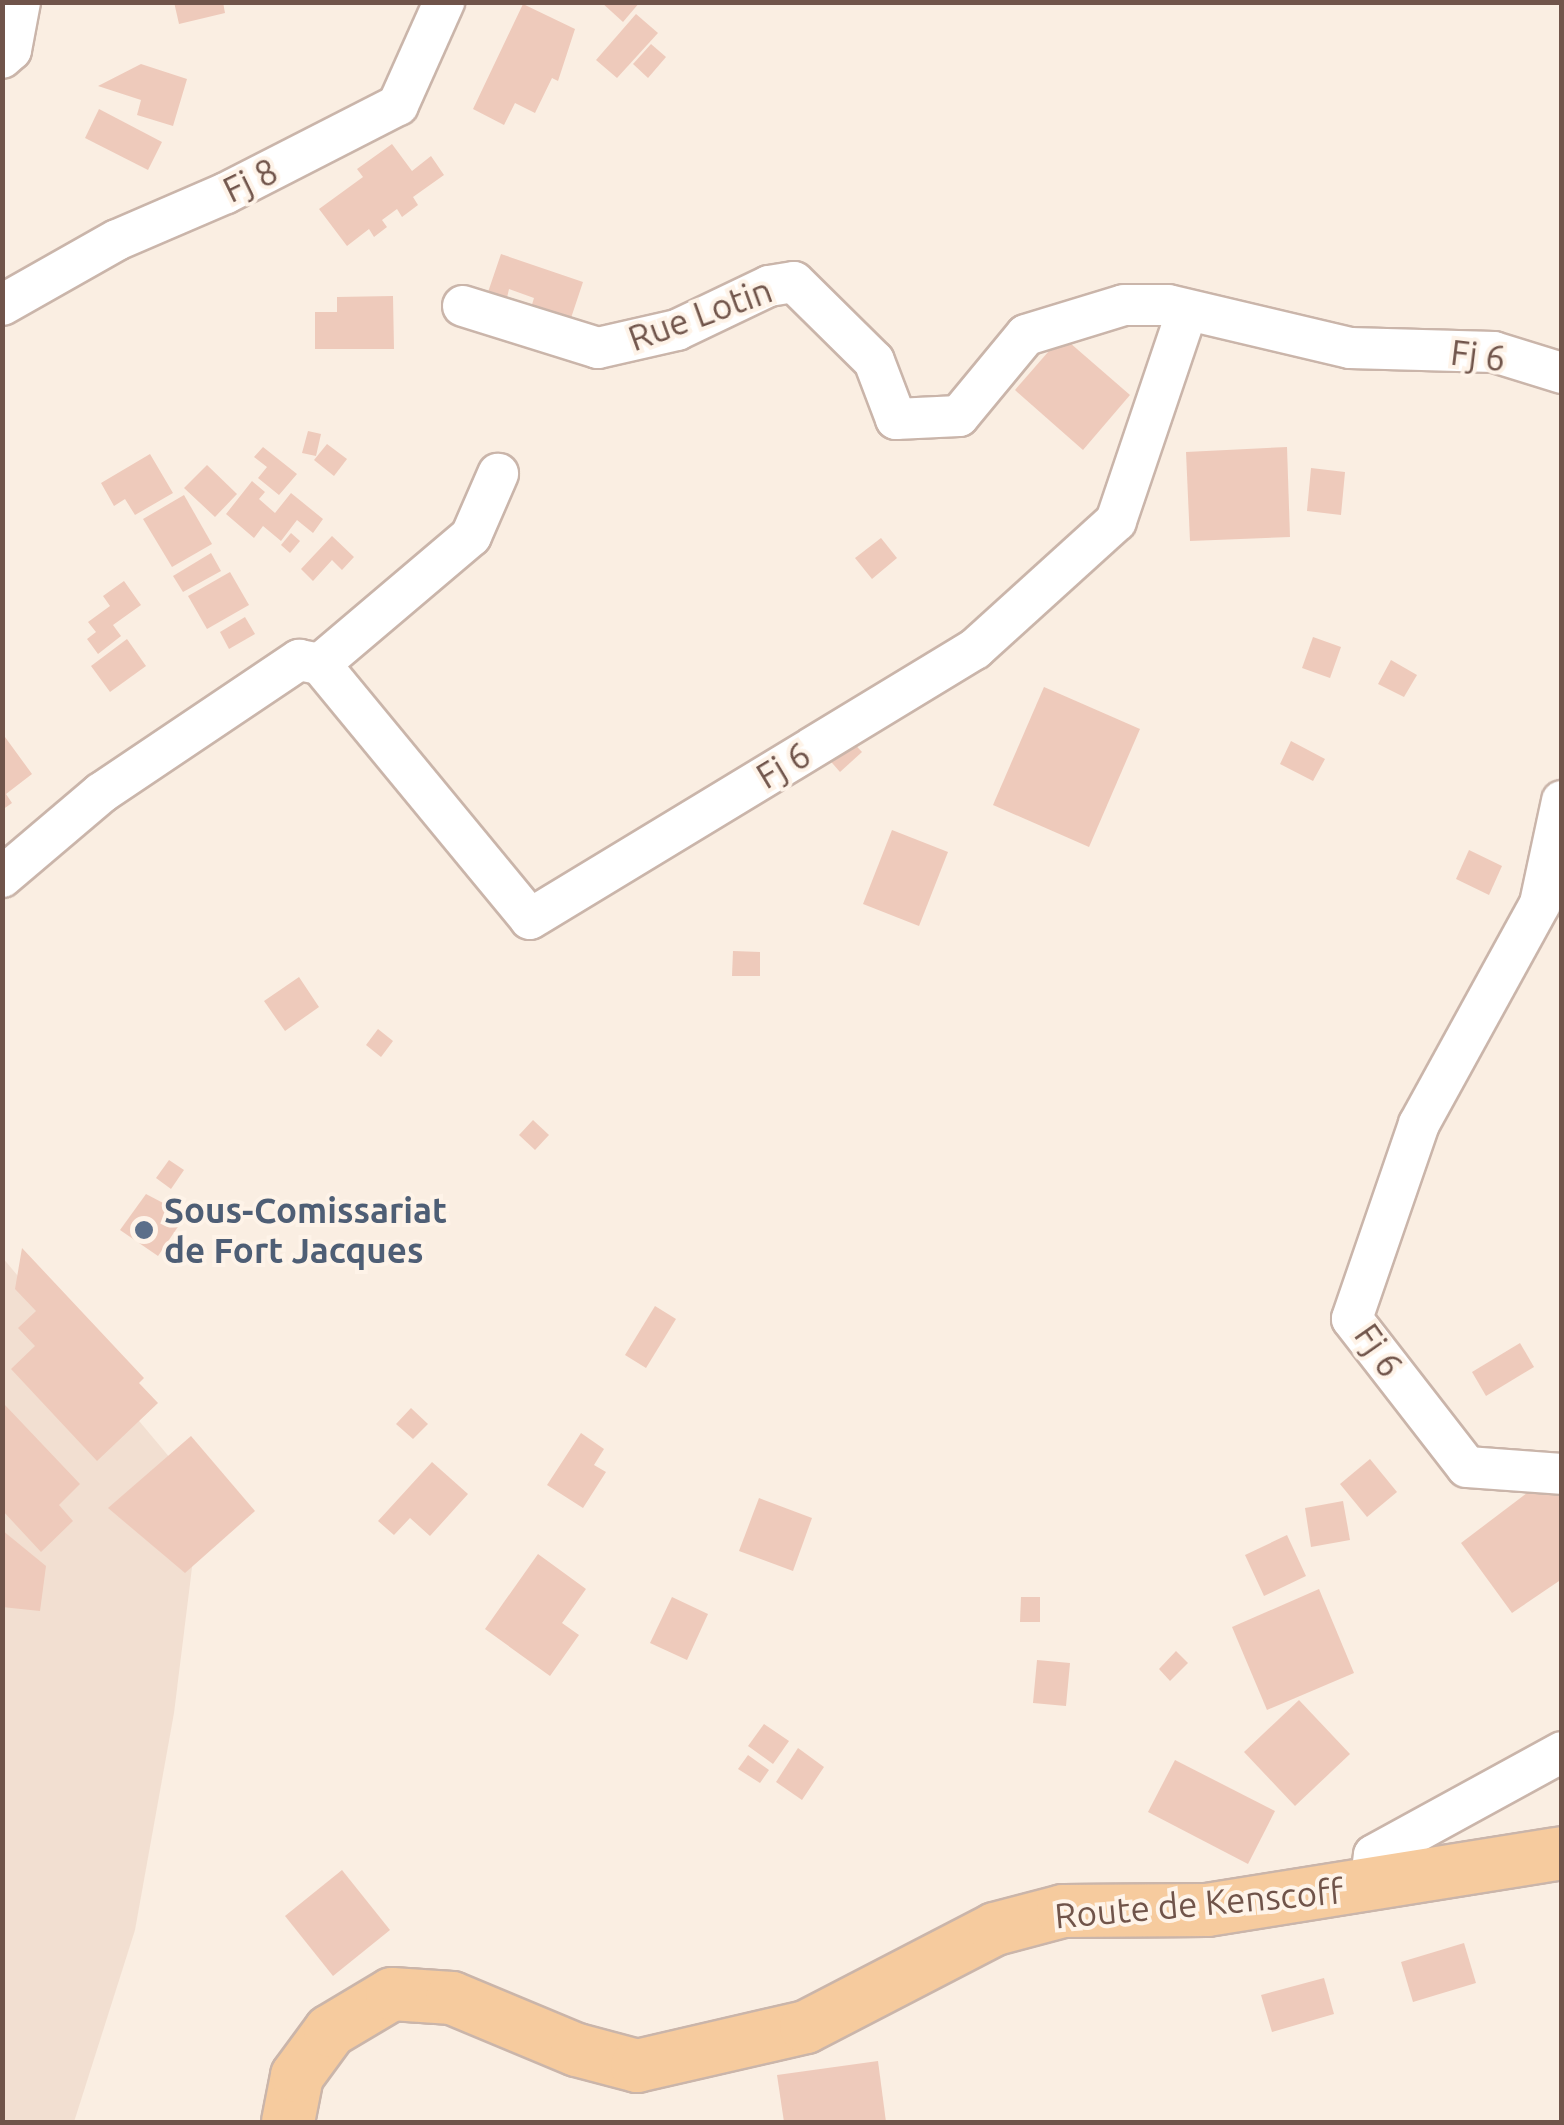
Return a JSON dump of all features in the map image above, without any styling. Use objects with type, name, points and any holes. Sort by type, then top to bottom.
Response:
[{"type":"main road","name":"Route de Kenscoff","points":[[288,2122],[297,2076],[330,2031],[392,1994],[452,1998],[577,2050],[637,2066],[806,2027],[995,1929],[1063,1911],[1208,1910],[1370,1887],[1562,1853]]},
{"type":"street","points":[[2,58],[11,50],[20,2]]},
{"type":"street","name":"Fj 8","points":[[2,305],[117,240],[226,193],[398,105],[444,2]]},
{"type":"street","name":"Rue Lotin","points":[[463,306],[598,348],[677,330],[769,286],[794,282],[874,361],[896,420],[959,416],[1026,335],[1124,305],[1168,305],[1186,314]]},
{"type":"street","name":"Fj 6","points":[[320,664],[530,919],[975,648],[1116,520],[1186,314],[1350,348],[1494,352],[1562,373]]},
{"type":"street","points":[[2,877],[102,793],[283,670],[300,660],[320,664],[470,536],[498,474]]},
{"type":"street","name":"Fj 6","points":[[1562,802],[1540,904],[1419,1124],[1352,1319],[1466,1467],[1562,1474]]},
{"type":"street","points":[[1370,1887],[1374,1855],[1562,1752]]},
{"type":"shaded area","points":[[2,1257],[201,1495],[174,1713],[135,1930],[74,2122],[3,2122]]},
{"type":"building","points":[[174,2],[223,2],[225,13],[179,24]]},
{"type":"building","points":[[601,2],[640,2],[623,22]]},
{"type":"building","points":[[523,4],[575,29],[558,81],[552,78],[535,113],[515,103],[504,125],[473,109]]},
{"type":"building","points":[[636,14],[658,33],[617,78],[596,60]]},
{"type":"building","points":[[651,44],[666,57],[648,78],[633,64]]},
{"type":"building","points":[[141,64],[187,79],[173,126],[137,115],[141,100],[98,86]]},
{"type":"building","points":[[99,109],[162,142],[148,170],[85,138]]},
{"type":"building","points":[[392,144],[412,171],[431,156],[444,175],[413,197],[418,205],[402,217],[397,209],[382,220],[387,227],[374,237],[369,229],[347,246],[319,209],[363,177],[357,169]]},
{"type":"building","points":[[501,254],[583,282],[569,324],[530,311],[534,298],[509,289],[506,302],[487,295]]},
{"type":"building","points":[[393,296],[394,349],[315,349],[315,312],[337,312],[337,297]]},
{"type":"building","points":[[1062,336],[1130,395],[1083,450],[1015,390]]},
{"type":"building","points":[[308,431],[321,434],[316,456],[302,453]]},
{"type":"building","points":[[327,444],[347,459],[334,476],[314,460]]},
{"type":"building","points":[[263,447],[297,474],[279,495],[258,478],[267,467],[254,457]]},
{"type":"building","points":[[1287,447],[1290,537],[1190,541],[1186,452]]},
{"type":"building","points":[[150,454],[173,493],[135,515],[125,499],[114,506],[101,483]]},
{"type":"building","points":[[207,465],[237,494],[215,517],[184,488]]},
{"type":"building","points":[[1311,468],[1345,472],[1341,515],[1307,511]]},
{"type":"building","points":[[252,481],[265,492],[259,499],[275,513],[291,493],[323,519],[313,533],[297,520],[281,541],[263,526],[254,538],[226,514]]},
{"type":"building","points":[[184,495],[212,544],[172,567],[143,519]]},
{"type":"building","points":[[291,533],[300,541],[290,553],[281,545]]},
{"type":"building","points":[[332,536],[354,557],[342,570],[332,560],[313,581],[301,569]]},
{"type":"building","points":[[881,538],[897,558],[872,579],[855,558]]},
{"type":"building","points":[[211,553],[221,571],[183,592],[173,576]]},
{"type":"building","points":[[230,572],[249,605],[207,629],[188,596]]},
{"type":"building","points":[[124,581],[141,605],[113,625],[121,636],[98,654],[87,639],[96,632],[88,622],[110,606],[103,596]]},
{"type":"building","points":[[245,617],[255,634],[229,649],[220,632]]},
{"type":"building","points":[[1313,637],[1341,647],[1330,678],[1302,668]]},
{"type":"building","points":[[127,639],[146,666],[110,692],[91,666]]},
{"type":"building","points":[[1391,660],[1417,675],[1404,697],[1378,684]]},
{"type":"building","points":[[1044,687],[1140,729],[1089,847],[993,805]]},
{"type":"building","points":[[847,736],[862,752],[840,772],[826,756]]},
{"type":"building","points":[[5,737],[32,774],[6,794],[12,803],[2,810]]},
{"type":"building","points":[[1291,741],[1325,759],[1313,781],[1280,764]]},
{"type":"building","points":[[892,830],[948,852],[919,926],[863,904]]},
{"type":"building","points":[[1469,850],[1502,866],[1489,895],[1456,879]]},
{"type":"building","points":[[733,951],[760,952],[760,976],[732,976]]},
{"type":"building","points":[[299,977],[319,1007],[285,1031],[264,1001]]},
{"type":"building","points":[[378,1029],[393,1041],[381,1057],[366,1045]]},
{"type":"building","points":[[533,1120],[549,1135],[535,1150],[519,1135]]},
{"type":"building","points":[[169,1160],[184,1170],[171,1189],[156,1178]]},
{"type":"building","points":[[146,1194],[186,1215],[158,1256],[120,1230]]},
{"type":"building","points":[[22,1248],[144,1378],[139,1383],[158,1403],[97,1461],[11,1369],[35,1346],[18,1328],[36,1311],[15,1289]]},
{"type":"building","points":[[655,1306],[676,1319],[646,1368],[625,1355]]},
{"type":"building","points":[[1520,1343],[1534,1367],[1486,1396],[1472,1372]]},
{"type":"building","points":[[5,1405],[80,1484],[59,1505],[73,1521],[41,1552],[2,1510]]},
{"type":"building","points":[[411,1408],[428,1424],[413,1439],[396,1424]]},
{"type":"building","points":[[581,1433],[604,1449],[594,1465],[606,1472],[583,1508],[547,1485]]},
{"type":"building","points":[[191,1436],[255,1511],[185,1573],[108,1508]]},
{"type":"building","points":[[1370,1459],[1397,1492],[1367,1517],[1340,1484]]},
{"type":"building","points":[[432,1462],[468,1494],[430,1536],[410,1518],[394,1535],[378,1521]]},
{"type":"building","points":[[1552,1474],[1562,1485],[1562,1579],[1512,1613],[1461,1543]]},
{"type":"building","points":[[759,1498],[812,1518],[793,1571],[739,1551]]},
{"type":"building","points":[[1343,1501],[1350,1540],[1311,1547],[1305,1508]]},
{"type":"building","points":[[2,1530],[46,1566],[40,1611],[2,1607]]},
{"type":"building","points":[[1287,1535],[1306,1576],[1264,1596],[1245,1555]]},
{"type":"building","points":[[538,1554],[586,1589],[562,1623],[579,1635],[550,1676],[485,1629]]},
{"type":"building","points":[[1319,1589],[1354,1673],[1267,1710],[1232,1627]]},
{"type":"building","points":[[672,1597],[708,1614],[687,1660],[650,1643]]},
{"type":"building","points":[[1021,1597],[1040,1597],[1040,1622],[1020,1622]]},
{"type":"building","points":[[1176,1651],[1188,1663],[1170,1681],[1159,1669]]},
{"type":"building","points":[[1037,1660],[1070,1663],[1066,1706],[1033,1703]]},
{"type":"building","points":[[1299,1700],[1350,1754],[1295,1806],[1244,1752]]},
{"type":"building","points":[[764,1724],[789,1741],[773,1764],[748,1746]]},
{"type":"building","points":[[798,1748],[824,1767],[802,1800],[776,1782]]},
{"type":"building","points":[[748,1755],[769,1770],[760,1783],[738,1769]]},
{"type":"building","points":[[1175,1760],[1275,1811],[1248,1864],[1148,1812]]},
{"type":"building","points":[[342,1870],[390,1930],[333,1976],[285,1916]]},
{"type":"building","points":[[1464,1943],[1476,1983],[1413,2002],[1401,1962]]},
{"type":"building","points":[[1324,1978],[1334,2014],[1272,2032],[1261,1995]]},
{"type":"building","points":[[878,2061],[886,2122],[784,2122],[777,2075]]},
{"type":"place","name":"Sous-Comissariat de Fort Jacques","points":[[144,1230]]}]
